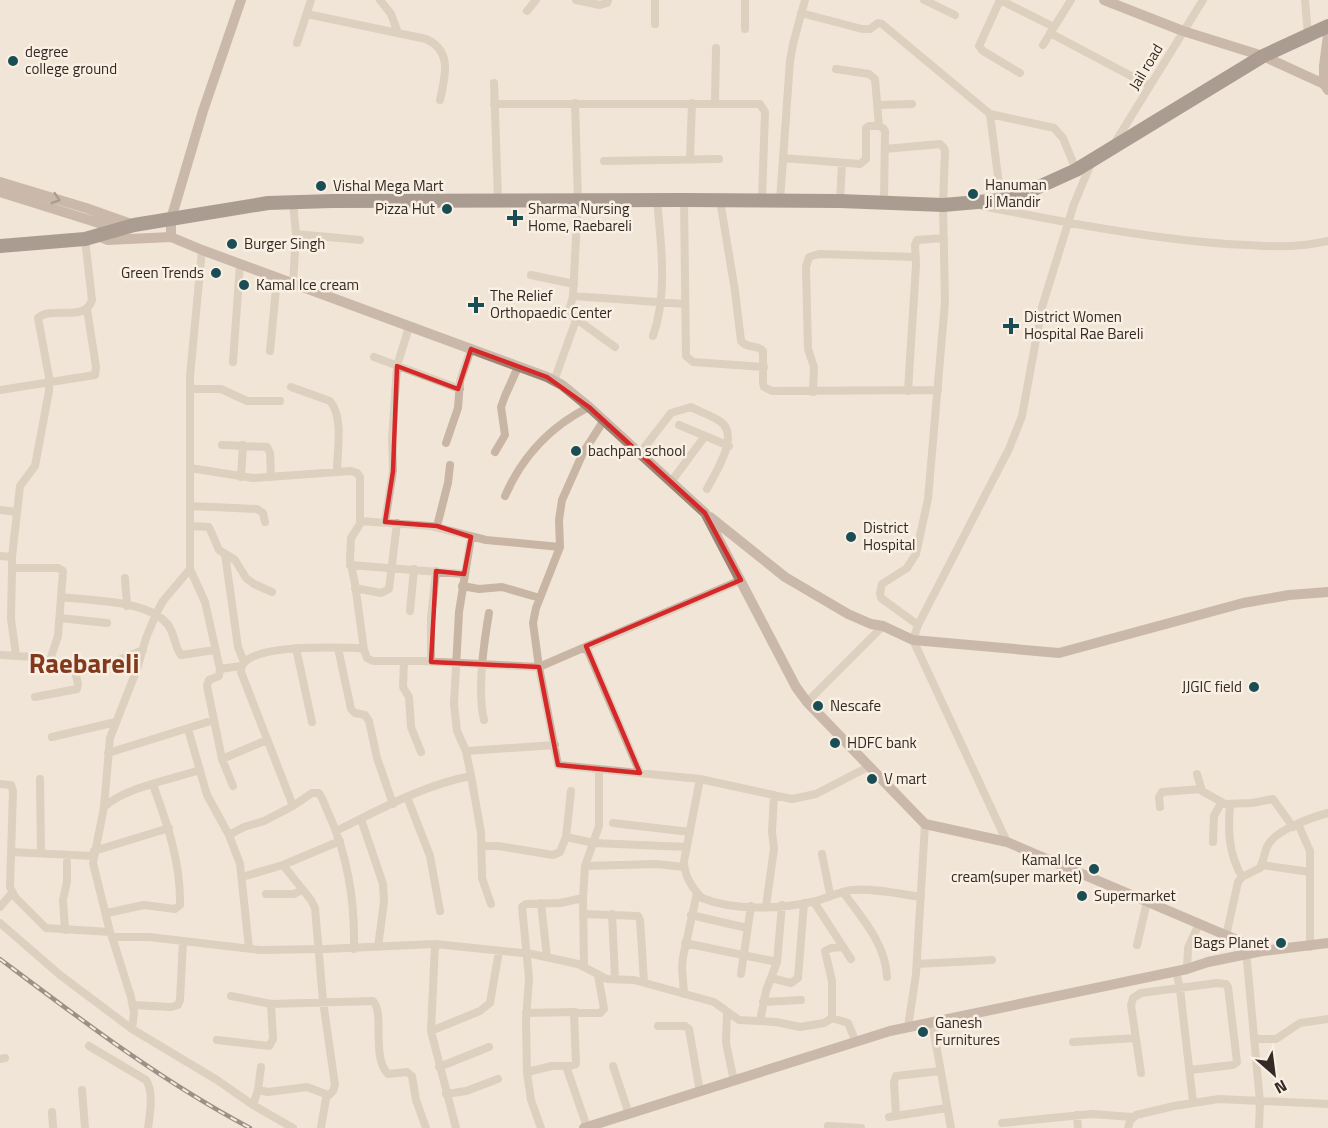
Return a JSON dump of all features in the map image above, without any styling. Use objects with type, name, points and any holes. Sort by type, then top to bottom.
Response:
[{"type":"highway","points":[[0,246],[92,237],[127,227],[171,219],[246,206],[293,202],[762,200],[943,205],[1000,200],[1032,190],[1076,170],[1263,56],[1328,26]]},
{"type":"street","points":[[171,237],[171,219],[203,111],[241,0]]},
{"type":"street","points":[[297,43],[311,0]]},
{"type":"street","points":[[380,0],[391,14],[398,33]]},
{"type":"street","points":[[527,11],[536,0]]},
{"type":"street","points":[[576,0],[600,4],[608,0]]},
{"type":"street","points":[[655,0],[656,24]]},
{"type":"street","points":[[745,0],[745,29]]},
{"type":"street","points":[[780,201],[790,61],[805,0]]},
{"type":"street","points":[[924,0],[956,15]]},
{"type":"street","points":[[1020,73],[983,51],[979,46],[1000,0],[1150,86]]},
{"type":"street","points":[[1042,45],[1071,0]]},
{"type":"street","points":[[1104,0],[1183,31],[1263,56],[1326,87]]},
{"type":"street","name":"Jail road","points":[[1112,148],[1203,0]]},
{"type":"street","points":[[1305,0],[1308,35]]},
{"type":"street","points":[[801,13],[862,29],[870,29],[878,23],[882,24],[990,114],[1054,129],[1063,138],[1076,170]]},
{"type":"street","points":[[307,14],[435,43],[442,53],[446,74],[440,100]]},
{"type":"street","points":[[1326,87],[1324,66],[1328,35]]},
{"type":"street","points":[[715,103],[716,48]]},
{"type":"street","points":[[837,69],[873,76],[876,83],[879,126]]},
{"type":"street","points":[[494,84],[498,200]]},
{"type":"street","points":[[575,103],[578,201],[574,284],[570,311],[576,320],[615,347]]},
{"type":"street","points":[[690,159],[692,103]]},
{"type":"street","points":[[494,104],[755,103],[763,107],[765,112],[762,200]]},
{"type":"street","points":[[877,105],[912,104]]},
{"type":"street","points":[[990,114],[1000,200]]},
{"type":"street","points":[[783,158],[864,163],[866,128],[879,126],[885,131],[884,202]]},
{"type":"street","points":[[885,149],[940,144],[945,151],[943,205],[945,302],[928,499],[916,554],[907,568],[882,584],[880,593],[882,598],[918,625]]},
{"type":"street","points":[[604,161],[718,159]]},
{"type":"street","points":[[1007,842],[912,640],[1009,449],[1022,416],[1041,307],[1068,223],[1093,159]]},
{"type":"street","points":[[840,201],[842,163]]},
{"type":"street","points":[[0,183],[86,208],[127,227]]},
{"type":"street","points":[[0,192],[127,227]]},
{"type":"street","points":[[653,336],[660,302],[661,247],[657,200]]},
{"type":"street","points":[[684,200],[687,359],[693,362],[764,367]]},
{"type":"street","points":[[720,200],[741,341],[747,346],[761,348],[764,354],[763,383],[768,390],[813,392],[938,390]]},
{"type":"street","points":[[293,202],[296,234],[293,284]]},
{"type":"street","points":[[971,204],[1068,223],[1176,240],[1297,246],[1328,241]]},
{"type":"street","points":[[296,234],[360,240]]},
{"type":"street","points":[[0,387],[92,377],[97,372],[87,309],[92,300],[92,237],[108,240],[171,237],[554,381],[589,407],[705,513],[784,577],[848,614],[871,624],[883,626],[912,640],[1059,653],[1243,603],[1289,595],[1328,592]]},
{"type":"street","points":[[908,390],[915,245],[918,240],[944,238]]},
{"type":"street","points":[[202,250],[190,389],[190,569],[205,602],[220,669],[219,676],[207,683],[222,759],[232,786]]},
{"type":"street","points":[[813,392],[814,367],[808,348],[806,267],[809,257],[819,254],[916,257]]},
{"type":"street","points":[[233,362],[240,264]]},
{"type":"street","points":[[531,275],[574,284]]},
{"type":"street","points":[[270,351],[277,278]]},
{"type":"street","points":[[573,296],[685,304]]},
{"type":"street","points":[[16,655],[10,619],[12,557],[17,512],[21,482],[35,466],[50,383],[38,318],[44,314],[87,309]]},
{"type":"street","points":[[554,381],[576,320]]},
{"type":"street","points":[[385,522],[393,471],[392,439],[397,366],[409,327]]},
{"type":"street","points":[[446,443],[458,408],[460,381],[471,349]]},
{"type":"street","points":[[374,357],[460,389]]},
{"type":"street","points":[[495,452],[505,435],[503,401],[518,367]]},
{"type":"street","points":[[291,387],[330,401],[334,406],[338,417],[337,472]]},
{"type":"street","points":[[190,389],[221,389],[247,401],[280,401]]},
{"type":"street","points":[[505,496],[512,481],[539,442],[589,407]]},
{"type":"street","points":[[640,453],[671,414],[691,407],[723,423],[727,430],[729,446],[707,489]]},
{"type":"street","points":[[603,420],[583,453],[562,500],[559,520],[560,547],[533,622],[539,667],[558,765],[700,779],[792,799],[809,796],[868,767]]},
{"type":"street","points":[[679,425],[729,446]]},
{"type":"street","points":[[671,482],[705,436]]},
{"type":"street","points":[[222,445],[267,447],[270,453],[271,477]]},
{"type":"street","points":[[241,477],[243,445]]},
{"type":"street","points":[[437,526],[450,465]]},
{"type":"street","points":[[190,468],[228,472],[241,477],[355,471],[360,477],[360,521],[359,528],[351,538],[350,565],[356,588],[364,650],[367,658],[373,661],[539,667],[741,579]]},
{"type":"street","points":[[190,506],[257,509],[263,513],[265,522]]},
{"type":"street","points":[[0,510],[17,512]]},
{"type":"street","points":[[705,513],[796,687],[807,702],[868,767],[925,824],[1007,842],[1226,936],[1246,949]]},
{"type":"street","points":[[360,521],[437,526],[471,537],[522,545],[560,547]]},
{"type":"street","points":[[356,588],[381,593],[387,591],[391,585],[397,523]]},
{"type":"street","points":[[190,526],[209,527],[218,548],[235,560],[249,581],[272,592]]},
{"type":"street","points":[[471,537],[462,586],[455,663],[455,723],[466,751],[477,805],[482,846],[482,878],[491,904]]},
{"type":"street","points":[[225,554],[242,664],[241,672],[292,806]]},
{"type":"street","points":[[0,555],[12,557]]},
{"type":"street","points":[[350,565],[464,574]]},
{"type":"street","points":[[12,568],[61,569],[64,574],[58,636],[49,663]]},
{"type":"street","points":[[132,1029],[133,1005],[97,880],[94,853],[104,807],[108,753],[116,722],[156,614],[163,601],[190,569]]},
{"type":"street","points":[[410,611],[414,569]]},
{"type":"street","points":[[431,662],[431,618],[436,571]]},
{"type":"street","points":[[125,578],[127,606]]},
{"type":"street","points":[[462,586],[485,589],[502,587],[540,598]]},
{"type":"street","points":[[62,597],[127,606],[156,614],[170,627],[181,655],[215,650]]},
{"type":"street","points":[[484,720],[481,704],[483,650],[489,613]]},
{"type":"street","points":[[60,618],[106,623]]},
{"type":"street","points":[[807,702],[883,626]]},
{"type":"street","points":[[296,648],[312,722]]},
{"type":"street","points":[[220,669],[242,664],[263,653],[296,648],[364,650]]},
{"type":"street","points":[[338,648],[351,709],[355,713],[365,715],[369,722],[377,758],[393,804]]},
{"type":"street","points":[[583,648],[588,651],[640,773]]},
{"type":"street","points":[[0,655],[35,657],[67,671],[75,671],[100,668],[143,650]]},
{"type":"street","points":[[404,661],[403,687],[409,697],[411,727],[421,752]]},
{"type":"street","points":[[35,697],[77,689],[75,671]]},
{"type":"street","points":[[108,753],[214,720]]},
{"type":"street","points":[[52,737],[116,722]]},
{"type":"street","points":[[188,729],[207,795],[229,835],[242,877],[249,948]]},
{"type":"street","points":[[222,759],[267,740]]},
{"type":"street","points":[[466,751],[555,745]]},
{"type":"street","points":[[584,967],[585,866],[599,826],[599,769]]},
{"type":"street","points":[[104,807],[117,796],[200,770]]},
{"type":"street","points":[[1197,774],[1201,789],[1205,794],[1221,802],[1252,803],[1270,798],[1308,843],[1310,946]]},
{"type":"street","points":[[336,831],[441,783],[471,777]]},
{"type":"street","points":[[40,779],[40,853]]},
{"type":"street","points":[[700,779],[684,867],[697,893],[702,898],[709,901],[765,906],[814,902],[830,894],[860,890],[921,897]]},
{"type":"street","points":[[0,784],[11,785],[13,788],[10,887],[12,893],[46,928],[249,948],[320,950],[435,944],[527,953],[584,967],[607,979],[644,982],[714,1002],[739,1020],[783,1023],[800,1027],[824,1023],[832,1018],[848,1023],[856,1042]]},
{"type":"street","points":[[107,913],[144,906],[172,909],[178,907],[180,901],[177,868],[169,828],[153,784]]},
{"type":"street","points":[[1160,807],[1159,797],[1162,792],[1201,789]]},
{"type":"street","points":[[482,846],[498,846],[553,855],[562,849],[566,837],[571,791]]},
{"type":"street","points":[[229,835],[244,826],[264,821],[316,792],[321,797],[336,831],[346,862],[352,903],[354,949]]},
{"type":"street","points":[[765,906],[774,849],[772,832],[774,795]]},
{"type":"street","points":[[407,797],[430,856],[440,911]]},
{"type":"street","points":[[1213,842],[1214,816],[1221,802]]},
{"type":"street","points":[[1230,804],[1228,838],[1232,858],[1242,877]]},
{"type":"street","points":[[1226,936],[1238,882],[1262,865],[1269,843],[1295,825],[1328,813]]},
{"type":"street","points":[[361,819],[383,884],[384,902],[378,947]]},
{"type":"street","points":[[613,823],[690,832]]},
{"type":"street","points":[[908,1027],[917,964],[925,824]]},
{"type":"street","points":[[11,852],[94,853],[169,828]]},
{"type":"street","points":[[566,837],[594,843],[687,847]]},
{"type":"street","points":[[242,877],[283,865],[340,841]]},
{"type":"street","points":[[822,854],[830,894]]},
{"type":"street","points":[[65,930],[63,900],[67,881],[67,862]]},
{"type":"street","points":[[585,866],[656,864],[684,867]]},
{"type":"street","points":[[283,865],[315,908],[323,1001],[335,1085],[333,1091],[328,1095],[321,1128]]},
{"type":"street","points":[[1262,865],[1310,872]]},
{"type":"street","points":[[266,894],[294,894],[302,890]]},
{"type":"street","points":[[843,892],[879,947],[886,964],[887,977]]},
{"type":"street","points":[[0,907],[12,893]]},
{"type":"street","points":[[684,994],[682,968],[685,943],[697,893]]},
{"type":"street","points":[[541,1128],[531,1100],[527,1072],[526,1012],[529,990],[522,907],[526,904],[583,898]]},
{"type":"street","points":[[814,902],[851,959]]},
{"type":"street","points":[[1137,945],[1147,902]]},
{"type":"street","points":[[541,903],[547,957]]},
{"type":"street","points":[[771,978],[790,983],[798,978],[804,903]]},
{"type":"street","points":[[760,1021],[763,1002],[777,962],[782,905]]},
{"type":"street","points":[[741,974],[751,906]]},
{"type":"street","points":[[583,914],[636,915],[640,918],[644,982]]},
{"type":"street","points":[[612,914],[615,978]]},
{"type":"street","points":[[691,915],[747,928]]},
{"type":"street","points":[[0,923],[60,975],[132,1029],[292,1128]]},
{"type":"street","points":[[1193,1102],[1180,989],[1181,970],[1199,924]]},
{"type":"street","points":[[133,1005],[171,1007],[178,1005],[183,941]]},
{"type":"street","points":[[685,943],[777,962]]},
{"type":"street","points":[[566,1066],[586,1128],[908,1027],[1181,970],[1246,949],[1263,951],[1328,943]]},
{"type":"street","points":[[435,944],[431,1031],[456,1128]]},
{"type":"street","points":[[832,1018],[832,981],[825,951],[843,947]]},
{"type":"street","points":[[1246,949],[1260,1102],[1259,1128]]},
{"type":"street","points":[[431,1031],[480,1011],[490,1003],[499,951]]},
{"type":"street","points":[[917,964],[992,960]]},
{"type":"street","points":[[526,1012],[603,1011],[598,975]]},
{"type":"street","points":[[1141,1073],[1131,1005],[1133,998],[1141,993],[1217,983],[1226,984],[1237,1062],[1233,1065],[1190,1070]]},
{"type":"street","points":[[231,996],[271,1004],[368,1000],[376,1004],[378,1037],[384,1069],[388,1074],[407,1072],[412,1076],[416,1100],[426,1128]]},
{"type":"street","points":[[763,1002],[801,1000]]},
{"type":"street","points":[[217,1040],[269,1046],[273,1039],[271,1004]]},
{"type":"street","points":[[527,1072],[552,1066],[574,1065],[577,1062],[575,1012]]},
{"type":"street","points":[[727,1013],[726,1042],[734,1082]]},
{"type":"street","points":[[1255,1040],[1276,1039],[1305,1021],[1328,1019]]},
{"type":"street","points":[[932,1022],[951,1128]]},
{"type":"street","points":[[658,1026],[685,1026],[689,1029],[700,1092]]},
{"type":"street","points":[[1073,1042],[1136,1038]]},
{"type":"street","points":[[88,1046],[146,1080],[149,1084],[148,1128]]},
{"type":"street","points":[[439,1067],[489,1047]]},
{"type":"street","points":[[613,1066],[629,1114]]},
{"type":"street","points":[[253,1105],[258,1090],[261,1067]]},
{"type":"street","points":[[940,1071],[896,1076],[893,1117],[947,1108]]},
{"type":"street","points":[[446,1094],[466,1091],[498,1079]]},
{"type":"street","points":[[258,1090],[268,1092],[307,1087],[328,1095]]},
{"type":"street","points":[[82,1090],[85,1128]]},
{"type":"street","points":[[1002,1123],[1023,1124],[1098,1114],[1132,1118],[1193,1102],[1219,1099],[1328,1104]]},
{"type":"street","points":[[52,1112],[53,1128]]},
{"type":"street","points":[[1077,1115],[1078,1128]]},
{"type":"street","points":[[1128,1128],[1132,1118]]},
{"type":"street","points":[[828,1126],[861,1128]]},
{"type":"highlighted area","points":[[471,349],[547,377],[589,407],[705,513],[741,580],[586,646],[640,773],[558,765],[539,667],[431,662],[436,571],[464,574],[471,537],[437,526],[385,522],[393,471],[397,366],[458,389]]},
{"type":"railway","points":[[0,959],[153,1070],[250,1128]]},
{"type":"place","name":"degree college ground","points":[[13,61]]},
{"type":"place","name":"Vishal Mega Mart","points":[[321,186]]},
{"type":"place","name":"Hanuman Ji Mandir","points":[[973,194]]},
{"type":"place","name":"Pizza Hut","points":[[447,209]]},
{"type":"place","name":"Sharma Nursing Home, Raebareli","points":[[515,218]]},
{"type":"place","name":"Burger Singh","points":[[232,244]]},
{"type":"place","name":"Green Trends","points":[[216,273]]},
{"type":"place","name":"Kamal Ice cream","points":[[244,285]]},
{"type":"place","name":"The Relief Orthopaedic Center","points":[[476,305]]},
{"type":"place","name":"District Women Hospital Rae Bareli","points":[[1011,326]]},
{"type":"place","name":"bachpan school","points":[[576,451]]},
{"type":"place","name":"District Hospital","points":[[851,537]]},
{"type":"place","name":"JJGIC field","points":[[1254,687]]},
{"type":"place","name":"Nescafe","points":[[818,706]]},
{"type":"place","name":"HDFC bank","points":[[835,743]]},
{"type":"place","name":"V mart","points":[[872,779]]},
{"type":"place","name":"Kamal Ice cream(super market)","points":[[1094,869]]},
{"type":"place","name":"Supermarket","points":[[1082,896]]},
{"type":"place","name":"Bags Planet","points":[[1281,943]]},
{"type":"place","name":"Ganesh Furnitures","points":[[923,1032]]},
{"type":"district","name":"Raebareli","points":[[84,664]]}]
